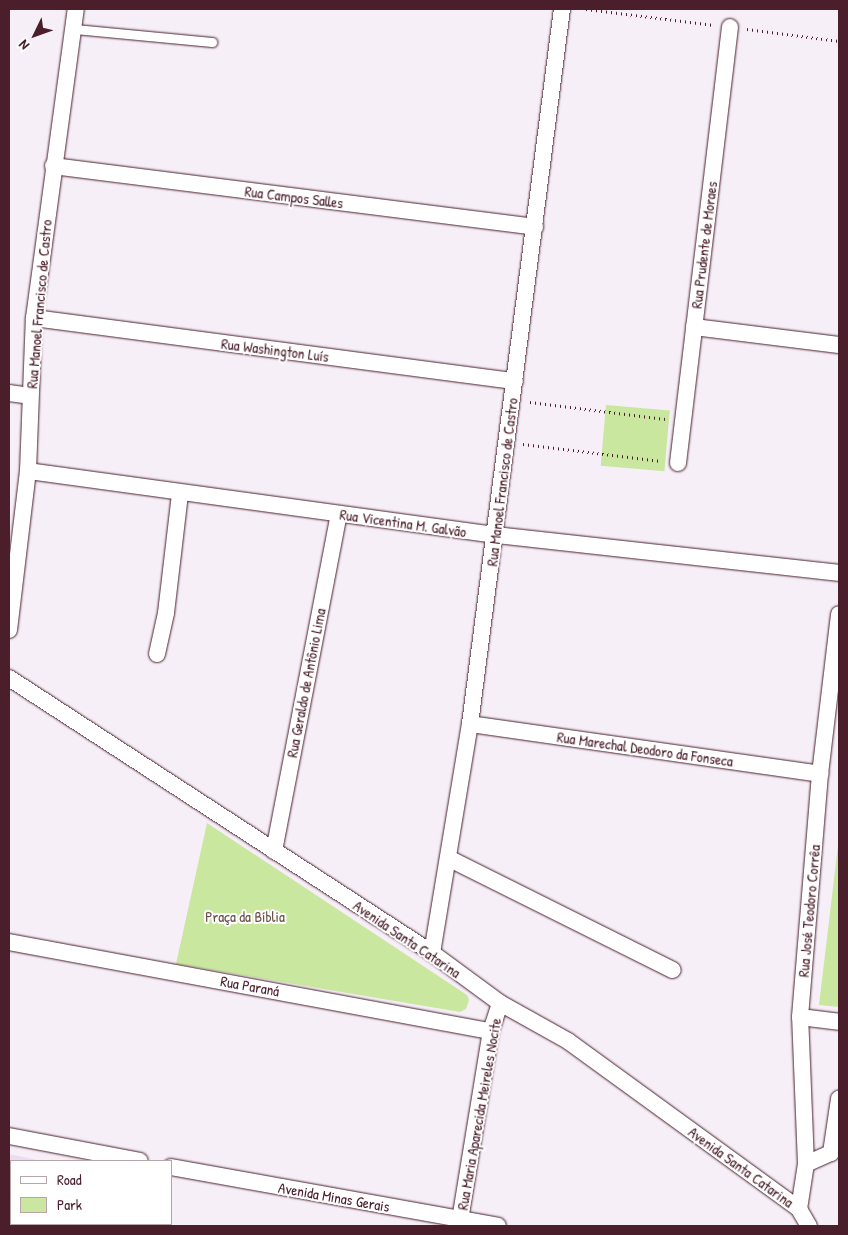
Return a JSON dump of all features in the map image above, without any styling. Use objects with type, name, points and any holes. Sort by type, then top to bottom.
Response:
[{"type":"street","name":"Rua Manoel Francisco de Castro","points":[[9,630],[28,471],[34,318],[53,166],[76,9]]},
{"type":"street","name":"Rua Manoel Francisco de Castro","points":[[432,954],[470,724],[496,535],[562,9]]},
{"type":"street","name":"Rua Prudente de Moraes","points":[[678,464],[730,27]]},
{"type":"street","name":"Rua Campos Salles","points":[[53,166],[534,227]]},
{"type":"street","name":"Rua Washington Luís","points":[[34,318],[515,381]]},
{"type":"street","points":[[694,327],[839,345]]},
{"type":"street","points":[[9,393],[30,396]]},
{"type":"street","name":"Rua Vicentina M. Galvão","points":[[28,471],[496,535],[839,573]]},
{"type":"street","points":[[157,654],[166,613],[180,493]]},
{"type":"street","name":"Rua Geraldo de Antônio Lima","points":[[274,851],[339,514]]},
{"type":"street","name":"Rua José Teodoro Corrêa","points":[[799,1209],[806,1164],[800,1018],[820,774],[839,614]]},
{"type":"street","name":"Avenida Santa Catarina","points":[[9,678],[432,954],[500,1003],[568,1041],[799,1209]]},
{"type":"street","name":"Rua Marechal Deodoro da Fonseca","points":[[470,724],[820,774]]},
{"type":"street","points":[[448,858],[673,970]]},
{"type":"street","name":"Rua Paraná","points":[[9,942],[491,1031]]},
{"type":"street","name":"Rua Maria Aparecida Meireles Nocite","points":[[459,1223],[491,1031],[500,1003]]},
{"type":"street","points":[[800,1018],[839,1022]]},
{"type":"street","points":[[806,1164],[831,1153],[839,1099]]},
{"type":"street","points":[[9,1136],[135,1160]]},
{"type":"street","name":"Avenida Minas Gerais","points":[[172,1167],[459,1223],[498,1226]]},
{"type":"street","points":[[799,1209],[809,1226]]},
{"type":"lane","points":[[74,29],[212,42]]},
{"type":"path","points":[[513,399],[683,421]]},
{"type":"path","points":[[508,442],[678,464]]},
{"type":"shaded area","points":[[9,1154],[37,1160],[10,1160],[10,1225],[105,1225],[105,1226],[9,1226]]},
{"type":"green space","points":[[606,405],[670,411],[664,471],[601,466]]},
{"type":"green space","name":"Praça da Bíblia","points":[[207,823],[467,995],[469,1000],[466,1009],[460,1012],[176,964]]},
{"type":"green space","points":[[839,837],[839,1007],[819,1005]]}]
